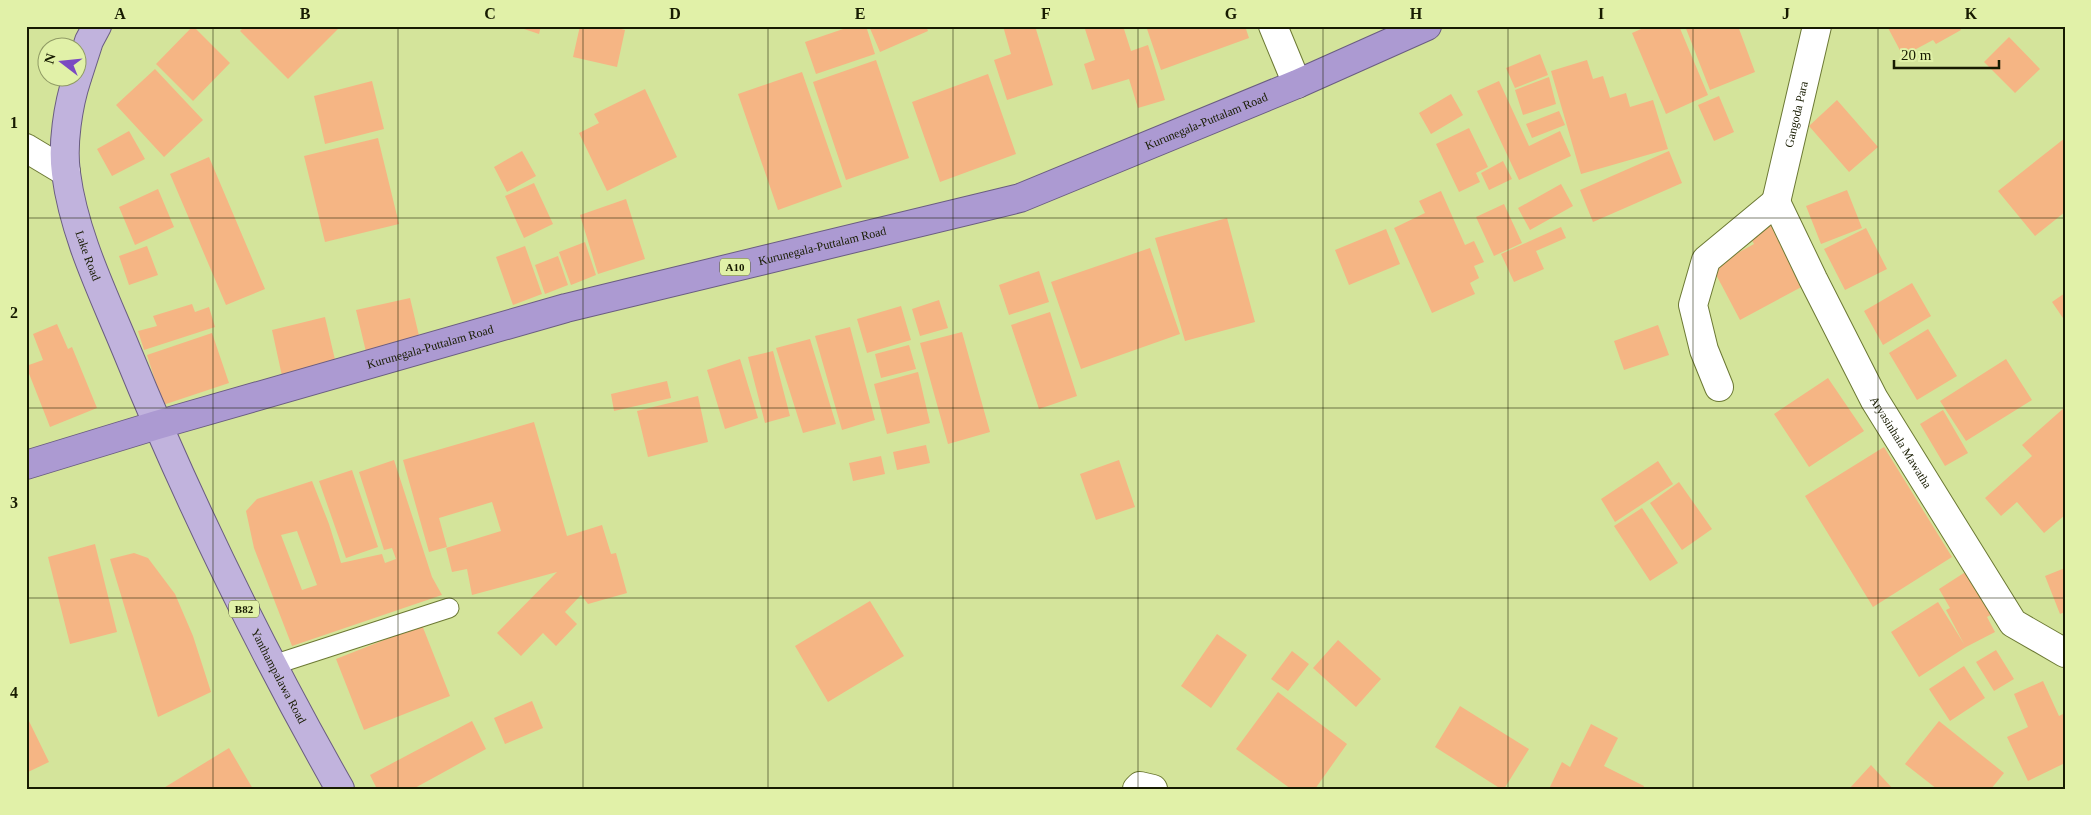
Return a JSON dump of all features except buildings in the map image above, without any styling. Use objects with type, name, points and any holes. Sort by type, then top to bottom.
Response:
[{"type":"highway","name":"Kurunegala-Puttalam Road","points":[[26,465],[157,425],[566,308],[1020,198],[1297,84],[1427,26]]},
{"type":"main road","name":"Lake Road","points":[[88,43],[97,26]]},
{"type":"main road","name":"Lake Road","points":[[73,88],[68,121],[66,172],[72,207],[89,259],[157,425]]},
{"type":"main road","name":"Yanthampalawa Road","points":[[157,425],[210,543],[340,789]]},
{"type":"street","points":[[1273,26],[1297,84]]},
{"type":"street","name":"Gangoda Para","points":[[1776,202],[1817,26]]},
{"type":"street","points":[[26,148],[66,172]]},
{"type":"street","points":[[1719,387],[1704,350],[1693,306],[1706,260],[1776,202]]},
{"type":"street","name":"Aryasinhala Mawatha","points":[[1776,202],[1874,399],[2013,623],[2065,653]]},
{"type":"street","points":[[1137,789],[1140,786],[1153,789]]},
{"type":"lane","points":[[273,665],[449,608]]}]
